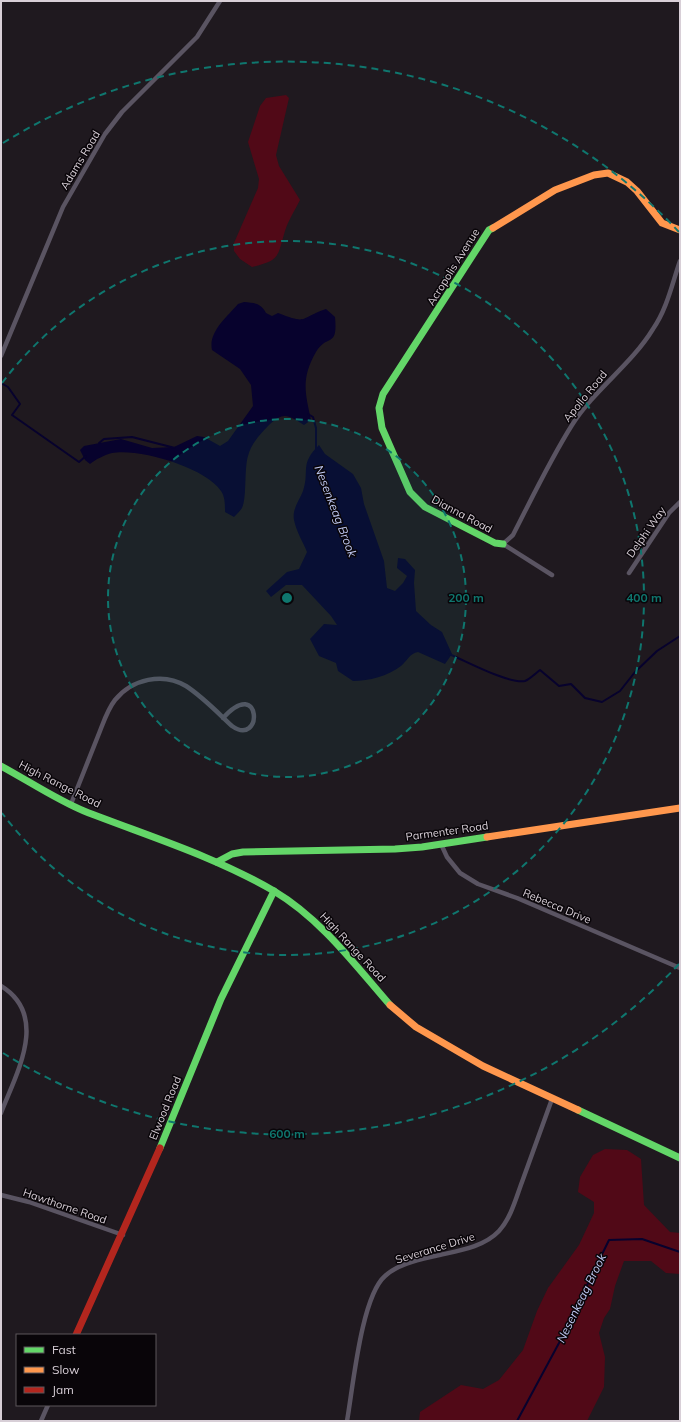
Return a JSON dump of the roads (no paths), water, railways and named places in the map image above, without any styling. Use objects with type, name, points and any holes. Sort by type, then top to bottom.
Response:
[{"type":"street","name":"Adams Road","points":[[1,356],[63,207],[106,134],[122,112],[197,37],[220,1]]},
{"type":"street","name":"Acropolis Avenue","points":[[379,408],[383,394],[446,300],[484,236],[494,226],[555,190],[594,175],[608,174],[615,175],[627,182],[637,191],[662,223],[680,230]]},
{"type":"street","name":"Apollo Road","points":[[503,544],[512,535],[572,425],[594,397],[641,346],[654,329],[664,310],[680,261]]},
{"type":"street","name":"Dianna Road","points":[[379,408],[382,428],[406,486],[414,498],[424,507],[495,543],[503,544]]},
{"type":"street","name":"Delphi Way","points":[[628,573],[669,513],[680,502]]},
{"type":"street","points":[[503,544],[552,575]]},
{"type":"street","points":[[71,804],[110,708],[128,688],[140,682],[153,679],[179,683],[194,692],[223,718],[236,729],[240,730],[252,726],[255,718],[252,709],[241,704],[233,707],[223,718]]},
{"type":"street","name":"High Range Road","points":[[1,766],[71,804],[95,815],[180,846],[217,862],[274,891],[306,914],[344,952],[396,1010],[416,1027],[483,1066],[680,1158]]},
{"type":"street","name":"Parmenter Road","points":[[217,862],[232,854],[243,852],[395,849],[441,844],[680,808]]},
{"type":"street","name":"Rebecca Drive","points":[[441,844],[447,857],[460,873],[478,884],[517,898],[680,968]]},
{"type":"street","name":"Elwood Road","points":[[76,1334],[123,1235],[182,1097],[221,999],[274,891]]},
{"type":"street","points":[[1,986],[11,994],[22,1009],[25,1018],[27,1036],[24,1052],[1,1113]]},
{"type":"street","name":"Severance Drive","points":[[347,1421],[365,1319],[370,1299],[376,1286],[385,1276],[403,1265],[476,1245],[489,1239],[500,1230],[514,1204],[552,1099]]},
{"type":"street","name":"Hawthorne Road","points":[[1,1195],[28,1202],[123,1235]]},
{"type":"street","points":[[41,1421],[48,1406]]},
{"type":"water","points":[[244,302],[257,304],[262,307],[266,313],[272,316],[278,313],[295,319],[304,319],[326,309],[335,317],[335,333],[331,339],[320,346],[311,361],[308,370],[306,378],[306,393],[311,420],[304,425],[290,417],[282,416],[269,425],[260,435],[251,447],[248,456],[244,503],[242,508],[234,517],[225,512],[225,503],[221,491],[213,482],[187,467],[154,456],[124,452],[109,454],[90,464],[85,460],[80,450],[84,446],[121,439],[152,448],[174,447],[197,436],[204,437],[220,446],[228,441],[253,406],[251,385],[240,369],[212,350],[212,343],[213,337],[219,325],[238,304]]},
{"type":"water","points":[[319,445],[325,454],[353,474],[361,488],[364,504],[384,561],[387,588],[395,591],[403,583],[407,576],[397,568],[398,558],[405,559],[415,570],[414,583],[416,611],[431,625],[442,632],[452,654],[445,664],[418,652],[413,654],[401,666],[390,673],[372,679],[353,681],[338,671],[336,663],[319,656],[310,639],[324,624],[337,625],[331,616],[302,585],[286,585],[271,597],[266,591],[287,572],[299,569],[307,552],[296,528],[294,512],[305,484],[307,463]]},
{"type":"waterway","name":"Nesenkeag Brook","points":[[1,383],[8,387],[20,404],[12,415],[79,462],[86,456]]},
{"type":"waterway","name":"Nesenkeag Brook","points":[[308,414],[313,417],[316,428],[316,451]]},
{"type":"waterway","name":"Nesenkeag Brook","points":[[99,443],[104,439],[132,437],[175,448]]},
{"type":"waterway","name":"Nesenkeag Brook","points":[[449,654],[498,676],[518,681],[525,681],[540,670],[559,686],[571,684],[585,698],[602,702],[620,691],[635,672],[657,651],[680,636]]},
{"type":"waterway","name":"Nesenkeag Brook","points":[[517,1421],[559,1343],[609,1240],[642,1239],[680,1252]]}]
